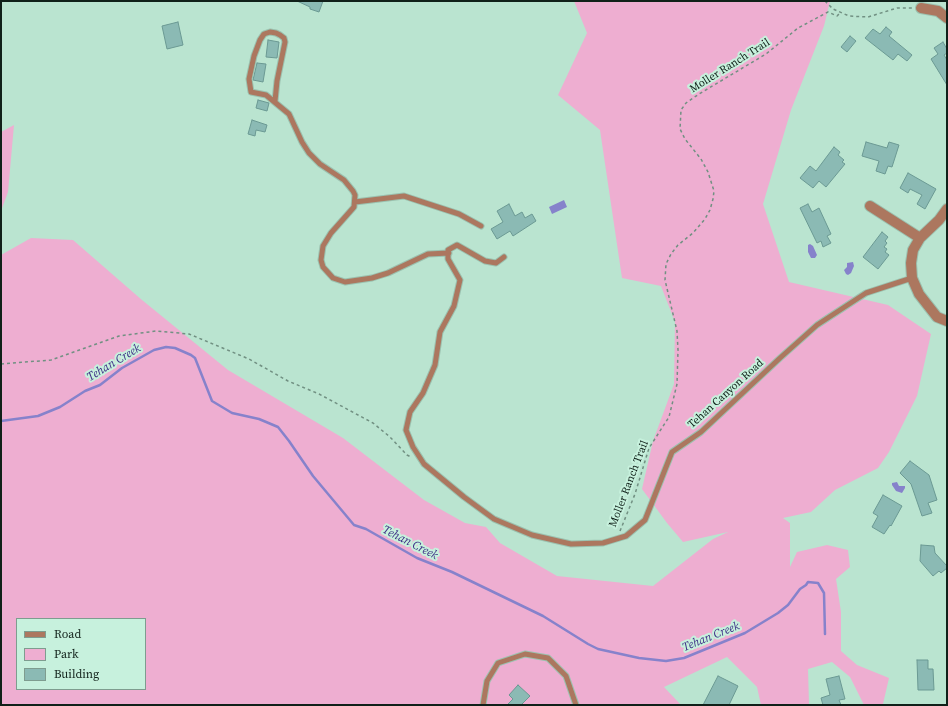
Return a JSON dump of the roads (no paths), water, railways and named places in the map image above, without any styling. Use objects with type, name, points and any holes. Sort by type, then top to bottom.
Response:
[{"type":"street","points":[[921,8],[938,11],[947,18]]},
{"type":"street","points":[[870,206],[920,238]]},
{"type":"street","points":[[947,209],[939,220],[920,238],[913,250],[911,263],[912,278],[919,294],[937,316],[947,321]]},
{"type":"lane","points":[[275,101],[277,81],[285,42],[284,38],[280,35],[270,32],[264,34],[254,56],[249,84],[251,92],[266,95],[289,114],[302,142],[309,153],[320,164],[344,180],[353,191],[355,202],[354,207],[331,232],[323,246],[321,260],[323,267],[333,278],[345,282],[372,278],[388,273],[428,254],[449,253],[448,250],[457,245],[485,261],[496,263],[504,257]]},
{"type":"lane","points":[[355,202],[404,196],[459,214],[481,226]]},
{"type":"lane","name":"Tehan Canyon Road","points":[[449,253],[448,259],[460,280],[454,306],[440,332],[435,365],[424,393],[410,412],[406,430],[413,447],[424,464],[464,497],[494,519],[532,534],[571,544],[604,543],[626,536],[645,520],[672,452],[701,432],[774,363],[818,325],[866,293],[912,278]]},
{"type":"lane","points":[[483,705],[487,681],[498,663],[525,654],[548,658],[566,676],[576,705]]},
{"type":"waterway","name":"Tehan Creek","points":[[1,421],[38,416],[60,407],[85,391],[100,385],[122,368],[154,350],[166,347],[175,348],[195,358],[212,401],[232,413],[259,419],[278,427],[313,476],[354,525],[366,529],[417,558],[452,572],[543,616],[598,649],[639,658],[666,661],[684,658],[745,633],[778,613],[788,605],[800,589],[808,582],[818,583],[824,593],[825,634]]}]
